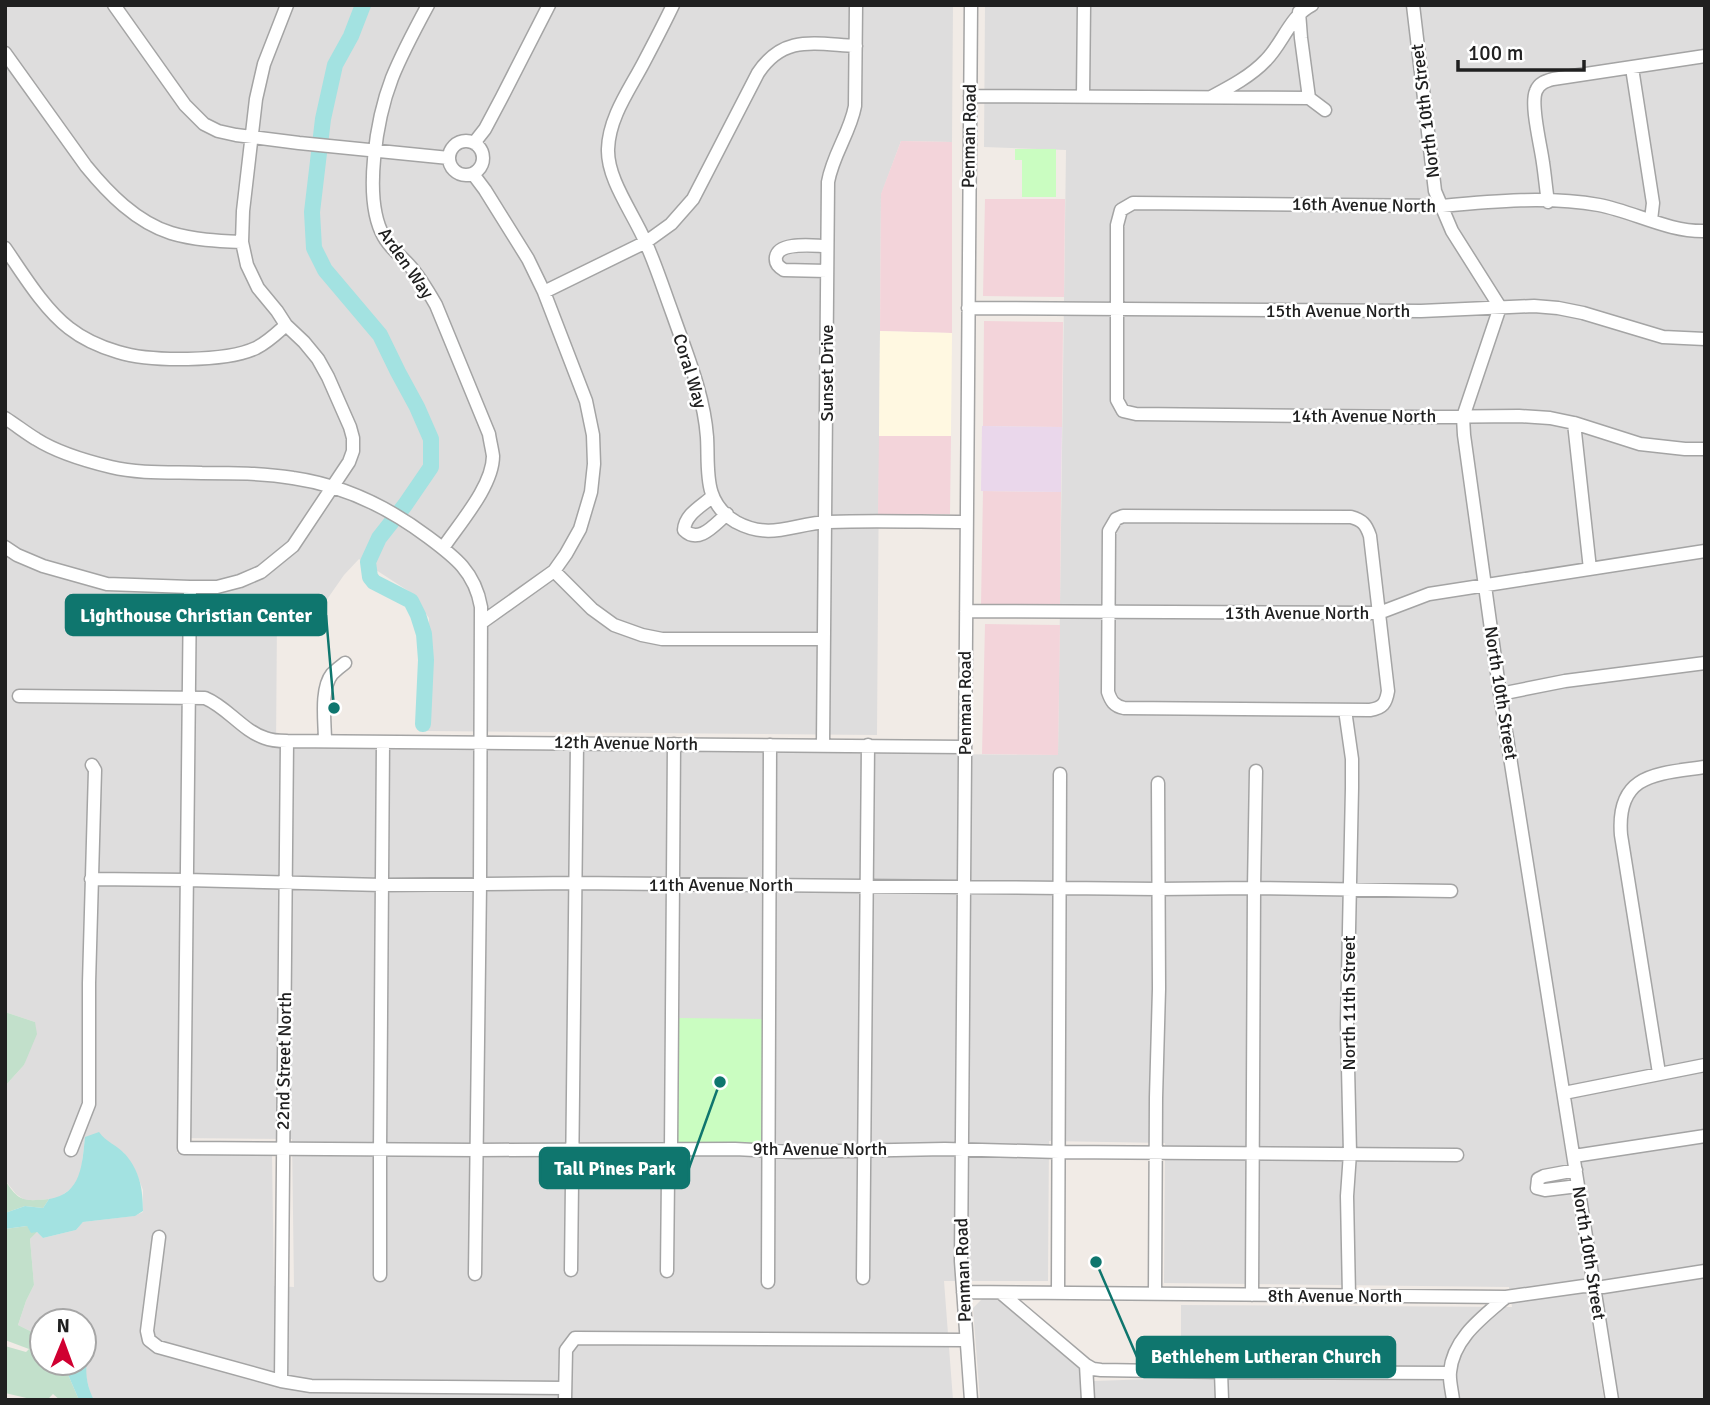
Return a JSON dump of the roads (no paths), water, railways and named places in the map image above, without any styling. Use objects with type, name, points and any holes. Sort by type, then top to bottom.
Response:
[{"type":"street","points":[[114,5],[194,116],[218,131],[449,158]]},
{"type":"street","points":[[5,547],[16,555],[43,566],[107,584],[217,587],[261,572],[293,546],[349,462],[353,451],[353,438],[323,368],[304,342],[286,325],[254,279],[247,265],[242,242],[256,99],[262,71],[286,5]]},
{"type":"street","name":"Arden Way","points":[[428,5],[400,58],[391,82],[380,124],[373,196],[375,214],[390,247],[410,265],[436,305],[489,434],[493,457],[486,486],[443,548]]},
{"type":"street","points":[[474,143],[485,129],[549,5]]},
{"type":"street","name":"Coral Way","points":[[673,5],[612,124],[608,150],[612,174],[646,242],[695,374],[704,411],[707,476],[713,496],[733,520],[749,528],[768,531],[825,522],[966,522]]},
{"type":"street","name":"Sunset Drive","points":[[823,745],[828,182],[831,166],[853,118],[855,106],[856,5]]},
{"type":"street","name":"Penman Road","points":[[971,5],[962,1150],[963,1293],[971,1400]]},
{"type":"street","points":[[1083,96],[1084,5]]},
{"type":"street","points":[[1209,98],[1236,84],[1268,59],[1299,9],[1312,5]]},
{"type":"street","name":"North 10th Street","points":[[1413,5],[1435,191],[1452,231],[1500,307],[1463,417],[1464,435],[1500,694],[1612,1400]]},
{"type":"street","points":[[1299,9],[1309,99]]},
{"type":"street","points":[[544,292],[646,242],[671,224],[693,199],[758,73],[771,56],[786,47],[806,44],[856,46]]},
{"type":"street","points":[[5,52],[91,172],[132,212],[172,233],[242,242]]},
{"type":"street","points":[[1548,202],[1534,105],[1534,93],[1539,86],[1553,79],[1705,56]]},
{"type":"street","points":[[1632,68],[1653,202],[1651,220]]},
{"type":"street","points":[[970,96],[1309,99],[1325,110]]},
{"type":"street","points":[[463,141],[474,143],[482,150],[481,166],[473,174],[457,173],[449,158],[453,147],[463,141]]},
{"type":"street","points":[[473,174],[528,259],[544,292],[586,401],[593,435],[591,492],[580,529],[554,571],[481,623]]},
{"type":"street","name":"16th Avenue North","points":[[1117,310],[1118,216],[1121,210],[1133,203],[1442,206],[1490,201],[1548,202],[1601,206],[1682,229],[1705,231]]},
{"type":"street","points":[[827,246],[780,248],[776,254],[778,267],[784,270],[827,271]]},
{"type":"street","points":[[5,248],[48,306],[68,327],[119,353],[143,357],[204,359],[230,356],[257,347],[286,325]]},
{"type":"street","name":"15th Avenue North","points":[[968,308],[1421,311],[1534,306],[1583,313],[1663,337],[1705,339]]},
{"type":"street","name":"14th Avenue North","points":[[1117,310],[1117,400],[1123,411],[1136,414],[1520,416],[1574,423],[1640,444],[1705,449]]},
{"type":"street","points":[[5,418],[38,440],[73,456],[113,468],[143,472],[272,475],[332,487],[396,514],[443,548],[473,579],[479,594],[481,623],[475,1274]]},
{"type":"street","points":[[1574,423],[1590,569]]},
{"type":"street","points":[[713,496],[688,517],[684,530],[688,534],[701,536],[727,514]]},
{"type":"street","points":[[1123,516],[1351,517],[1361,520],[1370,536],[1379,613],[1388,691],[1386,702],[1380,708],[1124,708],[1116,706],[1108,692],[1109,531],[1116,519],[1123,516]]},
{"type":"street","name":"13th Avenue North","points":[[965,611],[1379,613],[1429,594],[1705,551]]},
{"type":"street","points":[[554,571],[602,618],[642,635],[662,639],[824,639]]},
{"type":"street","points":[[187,880],[190,587]]},
{"type":"street","points":[[325,741],[327,685],[331,676],[345,663]]},
{"type":"street","points":[[1500,694],[1565,681],[1705,663]]},
{"type":"street","name":"12th Avenue North","points":[[19,696],[205,698],[217,703],[262,738],[287,741],[964,747]]},
{"type":"street","name":"North 11th Street","points":[[1345,710],[1352,759],[1347,1024],[1349,1296]]},
{"type":"street","name":"22nd Street North","points":[[281,1381],[287,741]]},
{"type":"street","points":[[380,1275],[383,742]]},
{"type":"street","points":[[571,1270],[577,743]]},
{"type":"street","points":[[667,1270],[671,1149],[674,744]]},
{"type":"street","points":[[768,1282],[771,745]]},
{"type":"street","points":[[863,1278],[868,745]]},
{"type":"street","points":[[71,1150],[89,1104],[95,770],[92,765]]},
{"type":"street","points":[[1659,1073],[1619,816],[1629,793],[1645,779],[1705,767]]},
{"type":"street","points":[[1252,1295],[1256,771]]},
{"type":"street","points":[[1058,1293],[1060,774]]},
{"type":"street","points":[[1155,1294],[1159,989],[1158,783]]},
{"type":"street","name":"11th Avenue North","points":[[92,879],[382,885],[575,883],[1451,891]]},
{"type":"street","name":"9th Avenue North","points":[[187,880],[184,1148],[671,1149],[794,1152],[962,1150],[1457,1155]]},
{"type":"street","points":[[1564,1093],[1705,1065]]},
{"type":"street","points":[[1574,1156],[1705,1136]]},
{"type":"street","points":[[1576,1170],[1544,1175],[1538,1179],[1537,1188],[1545,1190],[1578,1186]]},
{"type":"street","points":[[159,1237],[147,1331],[149,1340],[158,1347],[281,1381],[311,1386],[565,1394],[566,1350],[575,1338],[966,1340]]},
{"type":"street","name":"8th Avenue North","points":[[963,1293],[1506,1297],[1584,1286],[1603,1287],[1705,1271]]},
{"type":"street","points":[[1001,1293],[1093,1369],[1450,1373]]},
{"type":"street","points":[[1453,1400],[1450,1373],[1458,1346],[1480,1319],[1506,1297]]},
{"type":"street","points":[[1086,1365],[1088,1400]]},
{"type":"street","points":[[1221,1372],[1222,1400]]},
{"type":"water","points":[[99,1132],[125,1154],[134,1167],[141,1188],[143,1211],[135,1216],[83,1222],[76,1230],[43,1238],[37,1232],[31,1233],[27,1226],[5,1229],[5,1213],[25,1206],[43,1208],[49,1199],[68,1191],[81,1167],[85,1137]]},
{"type":"water","points":[[69,1377],[87,1377],[94,1400],[79,1400]]},
{"type":"waterway","points":[[363,5],[351,36],[335,65],[323,119],[312,212],[314,248],[325,270],[380,335],[431,439],[431,467],[379,538],[368,562],[370,577],[374,582],[411,601],[418,615],[424,634],[426,660],[423,724]]},
{"type":"place","name":"Lighthouse Christian Center","points":[[334,708]]},
{"type":"place","name":"Tall Pines Park","points":[[720,1082]]},
{"type":"place","name":"Bethlehem Lutheran Church","points":[[1096,1262]]}]
